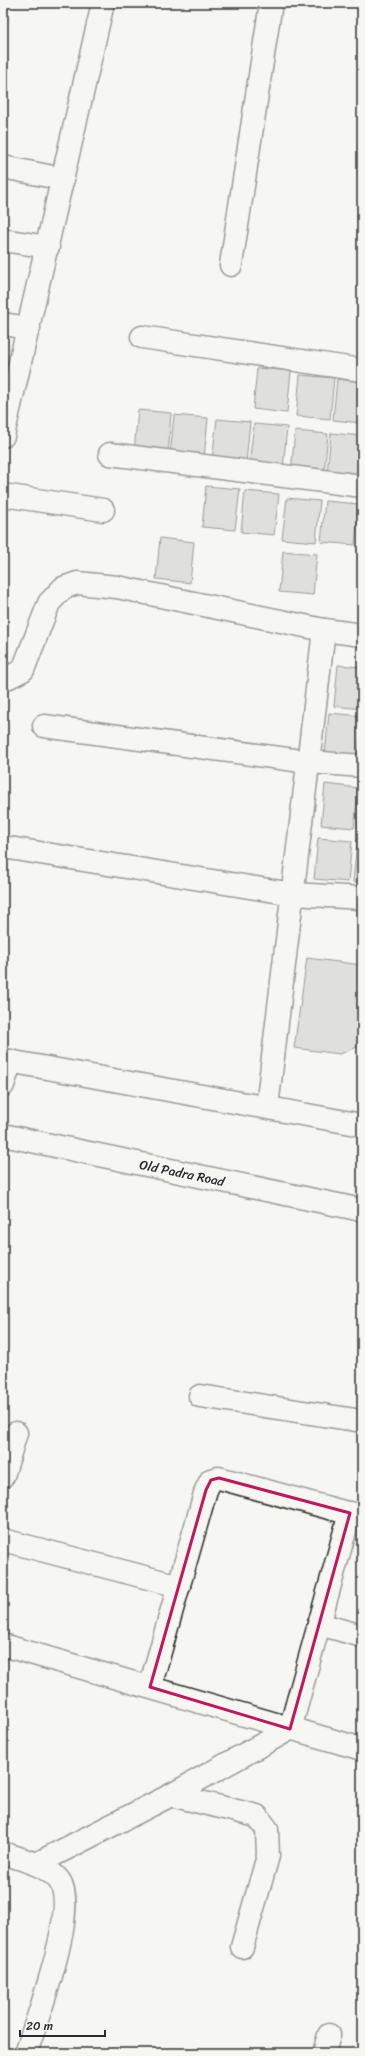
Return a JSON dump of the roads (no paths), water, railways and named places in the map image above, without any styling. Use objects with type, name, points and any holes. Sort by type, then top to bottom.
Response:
[{"type":"street","points":[[3,436],[48,248],[103,3]]},
{"type":"street","points":[[231,265],[271,3]]},
{"type":"street","points":[[3,167],[63,179]]},
{"type":"street","points":[[3,240],[48,248]]},
{"type":"street","points":[[3,324],[29,328]]},
{"type":"street","points":[[142,337],[362,370]]},
{"type":"street","points":[[110,454],[362,486]]},
{"type":"street","points":[[3,495],[103,510]]},
{"type":"street","points":[[3,678],[7,678],[23,670],[49,602],[63,588],[77,583],[117,587],[324,630],[362,635]]},
{"type":"street","points":[[267,1107],[324,630]]},
{"type":"street","points":[[44,726],[309,762],[362,766]]},
{"type":"street","points":[[3,847],[293,894],[362,898]]},
{"type":"street","points":[[3,1085],[7,1060],[362,1125]]},
{"type":"street","name":"Old Padra Road","points":[[3,1135],[362,1210]]},
{"type":"street","points":[[200,1396],[362,1421]]},
{"type":"street","points":[[3,1476],[16,1433]]},
{"type":"street","points":[[36,1864],[171,1795],[290,1728],[319,1624],[356,1515],[219,1478],[211,1480],[206,1490],[150,1687]]},
{"type":"street","points":[[3,1540],[179,1586]]},
{"type":"street","points":[[319,1624],[362,1636]]},
{"type":"street","points":[[3,1645],[362,1749]]},
{"type":"street","points":[[171,1795],[257,1816],[267,1829],[268,1856],[242,1947]]},
{"type":"street","points":[[3,1853],[36,1864],[58,1880],[65,1903],[60,1948],[26,2053]]}]
